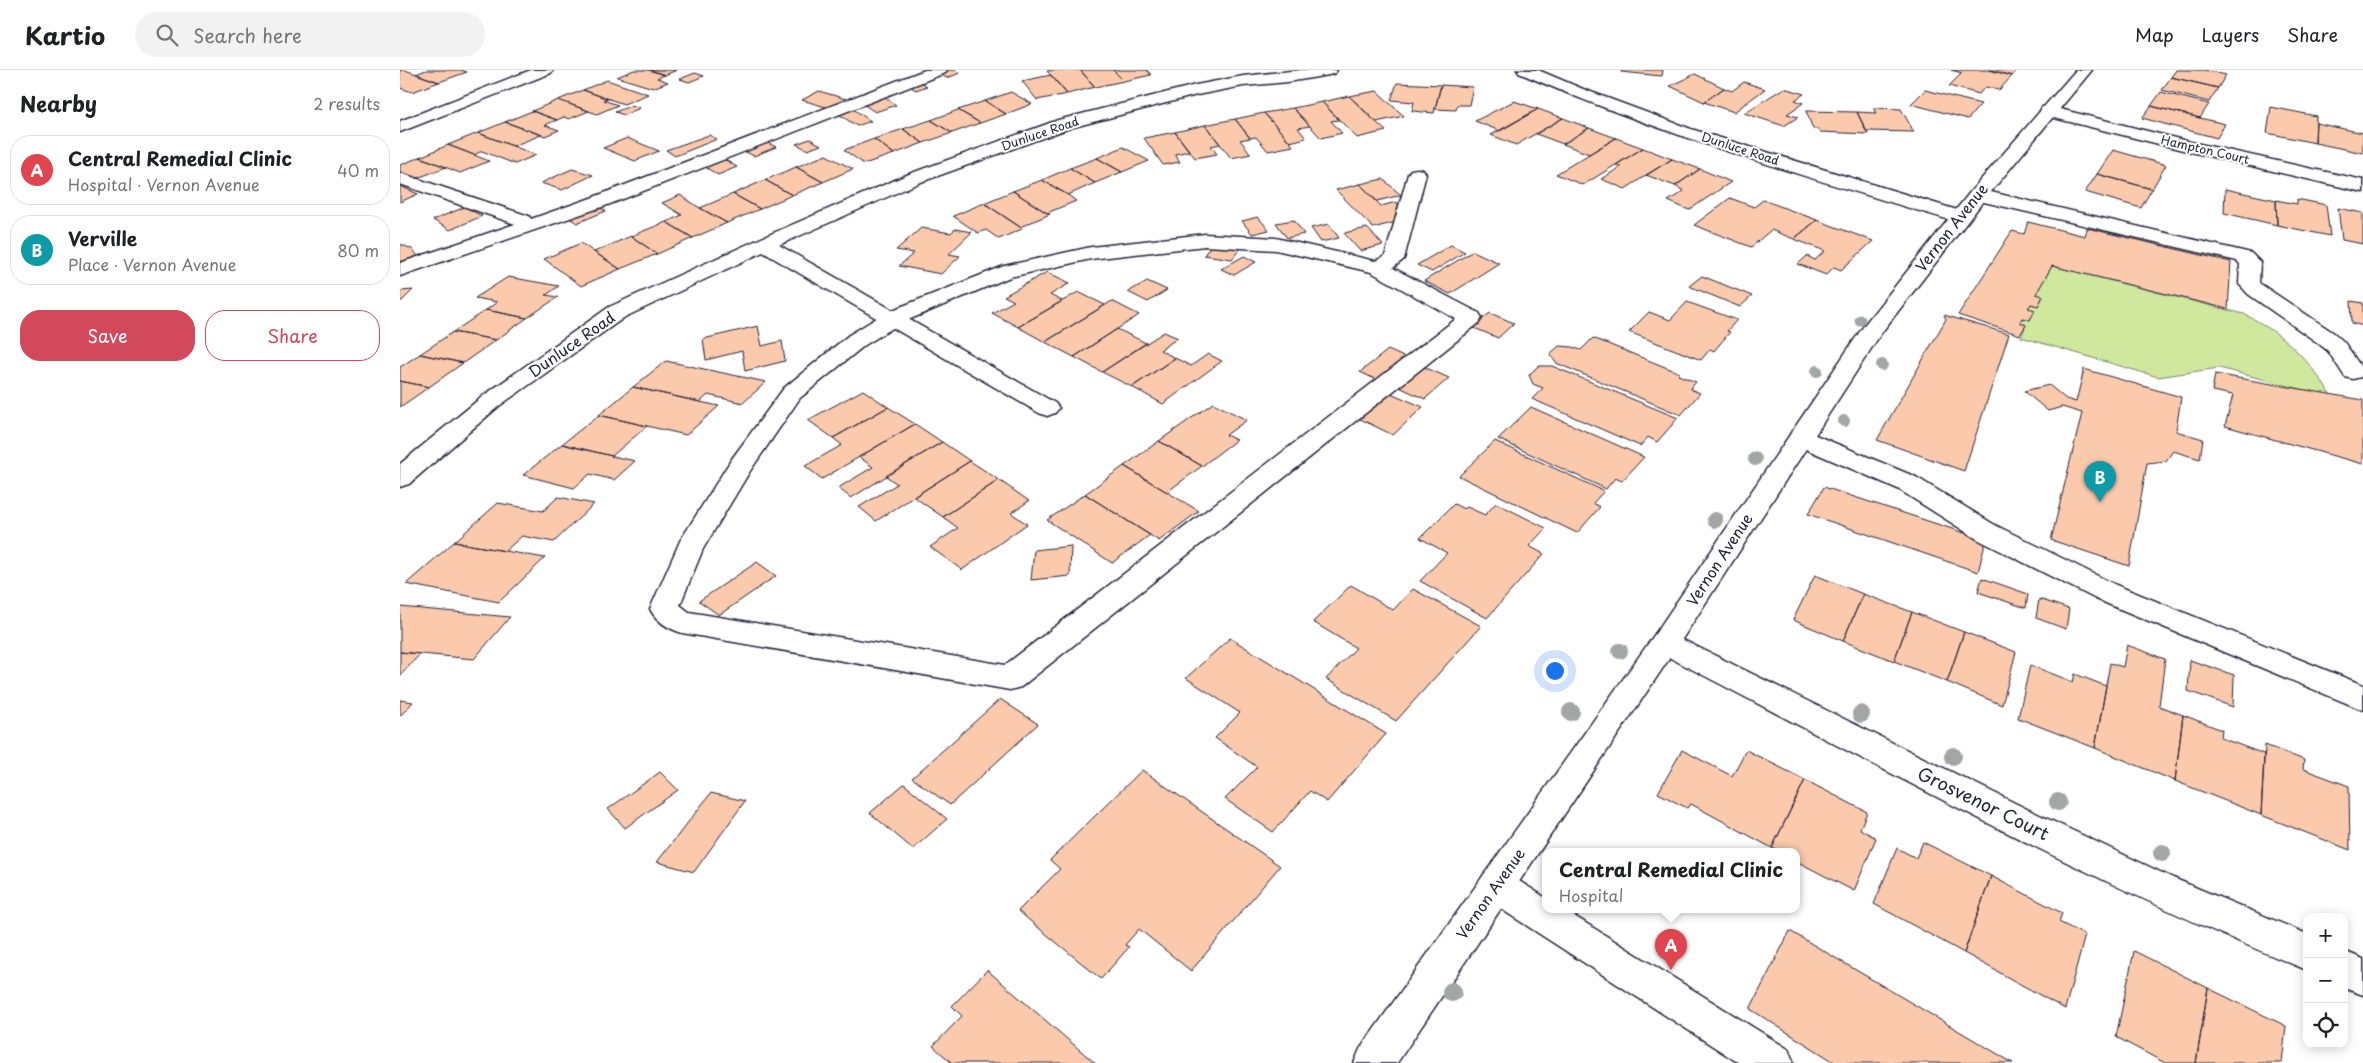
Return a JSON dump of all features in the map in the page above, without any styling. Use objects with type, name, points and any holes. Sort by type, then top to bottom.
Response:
[{"type":"street","points":[[400,127],[545,70]]},
{"type":"street","points":[[400,270],[598,202],[939,70]]},
{"type":"street","name":"Dunluce Road","points":[[400,478],[491,400],[617,312],[764,244],[915,178],[1064,124],[1196,90],[1243,81],[1288,77],[1329,70]]},
{"type":"street","name":"Dunluce Road","points":[[1525,70],[1608,104],[1719,142],[1960,217]]},
{"type":"street","name":"Vernon Avenue","points":[[1374,1063],[1665,642],[1874,329],[1960,217],[2048,110],[2084,70]]},
{"type":"street","name":"Hampton Court","points":[[2048,110],[2191,147],[2363,186]]},
{"type":"street","points":[[400,264],[725,145]]},
{"type":"street","points":[[1378,268],[1394,260],[1417,174]]},
{"type":"street","points":[[400,178],[522,220]]},
{"type":"street","points":[[1978,195],[2244,257],[2250,262],[2250,284],[2255,290],[2326,338],[2336,347],[2353,372]]},
{"type":"street","points":[[1205,240],[1276,244],[1378,268],[1471,318],[1010,678],[682,622],[664,609],[690,548],[740,466],[792,394],[857,340],[893,318],[1004,272],[1091,253],[1205,240]]},
{"type":"street","points":[[764,244],[1047,408]]},
{"type":"street","points":[[1801,437],[1907,483],[1986,532],[2106,592],[2363,698]]},
{"type":"street","name":"Grosvenor Court","points":[[1665,642],[2017,821],[2161,890],[2303,950]]},
{"type":"street","points":[[1496,886],[1774,1063]]},
{"type":"street","points":[[2348,971],[2363,977]]},
{"type":"green space","points":[[2052,266],[2244,314],[2284,339],[2314,371],[2332,397],[2219,368],[2158,377],[2021,337],[2026,325],[2020,322],[2022,318],[2030,320],[2034,311],[2028,308],[2031,304],[2038,306],[2043,297],[2036,294]]},
{"type":"building","points":[[400,70],[439,82],[412,92],[400,88]]},
{"type":"building","points":[[426,70],[461,70],[467,72],[439,82],[416,74]]},
{"type":"building","points":[[634,70],[649,70],[665,75],[657,78],[668,82],[653,88],[617,77]]},
{"type":"building","points":[[649,70],[677,70],[665,75]]},
{"type":"building","points":[[955,70],[960,73],[947,78],[937,73]]},
{"type":"building","points":[[1080,70],[1095,87],[1067,94],[1047,71]]},
{"type":"building","points":[[1080,70],[1113,70],[1124,81],[1095,87]]},
{"type":"building","points":[[1113,70],[1147,70],[1151,75],[1124,81]]},
{"type":"building","points":[[1621,70],[1663,70],[1662,76],[1621,72]]},
{"type":"building","points":[[1951,70],[1990,70],[2012,76],[1999,90],[1985,87],[1979,94],[1949,86],[1962,73]]},
{"type":"building","points":[[1990,70],[2017,70],[2012,76]]},
{"type":"building","points":[[2176,70],[2204,70],[2226,75],[2218,88],[2171,77]]},
{"type":"building","points":[[695,73],[704,76],[689,82],[680,79]]},
{"type":"building","points":[[1695,74],[1724,88],[1704,102],[1670,86]]},
{"type":"building","points":[[1051,75],[1067,94],[1037,100],[1022,81]]},
{"type":"building","points":[[2171,77],[2218,88],[2209,102],[2162,90]]},
{"type":"building","points":[[607,80],[648,94],[624,104],[583,90]]},
{"type":"building","points":[[921,82],[927,86],[916,90],[909,86]]},
{"type":"building","points":[[1744,82],[1765,89],[1734,112],[1704,102],[1724,88],[1732,91]]},
{"type":"building","points":[[1397,83],[1441,85],[1434,113],[1412,111],[1414,102],[1391,100]]},
{"type":"building","points":[[1441,85],[1473,87],[1469,105],[1457,105],[1456,110],[1435,109]]},
{"type":"building","points":[[1784,88],[1804,94],[1795,100],[1803,103],[1787,114],[1798,117],[1784,126],[1744,113]]},
{"type":"building","points":[[583,90],[608,99],[603,100],[618,105],[597,114],[558,100]]},
{"type":"building","points":[[1925,90],[1981,104],[1968,119],[1911,104]]},
{"type":"building","points":[[819,91],[846,99],[829,108],[802,100]]},
{"type":"building","points":[[1377,91],[1404,116],[1376,122],[1349,96]]},
{"type":"building","points":[[1011,92],[1032,104],[1006,114],[985,101]]},
{"type":"building","points":[[2161,92],[2209,104],[2200,118],[2151,106]]},
{"type":"building","points":[[1349,96],[1386,131],[1357,138],[1322,102]]},
{"type":"building","points":[[885,97],[896,105],[875,112],[863,104]]},
{"type":"building","points":[[558,100],[589,111],[569,119],[564,117],[557,120],[532,111]]},
{"type":"building","points":[[985,101],[1006,114],[980,123],[958,110]]},
{"type":"building","points":[[1514,101],[1538,109],[1500,131],[1475,121]]},
{"type":"building","points":[[1322,102],[1339,120],[1331,121],[1342,133],[1321,138],[1293,108]]},
{"type":"building","points":[[632,105],[640,108],[624,115],[615,112]]},
{"type":"building","points":[[2151,106],[2225,124],[2217,138],[2142,118]]},
{"type":"building","points":[[2271,107],[2316,116],[2315,143],[2267,133]]},
{"type":"building","points":[[1293,108],[1310,126],[1298,128],[1306,138],[1290,142],[1264,113]]},
{"type":"building","points":[[1873,108],[1901,109],[1914,132],[1866,131],[1857,112],[1876,113]]},
{"type":"building","points":[[853,109],[871,121],[857,126],[838,114]]},
{"type":"building","points":[[1538,109],[1563,118],[1516,145],[1491,135]]},
{"type":"building","points":[[958,110],[980,123],[952,133],[931,120]]},
{"type":"building","points":[[532,111],[557,120],[545,125],[559,130],[545,136],[505,122]]},
{"type":"building","points":[[1806,111],[1857,112],[1868,134],[1820,132],[1818,129],[1813,129]]},
{"type":"building","points":[[1264,113],[1293,146],[1268,151],[1256,137],[1250,138],[1235,119]]},
{"type":"building","points":[[1563,118],[1589,128],[1563,144],[1536,134]]},
{"type":"building","points":[[1235,119],[1250,138],[1240,140],[1251,154],[1231,158],[1205,125]]},
{"type":"building","points":[[931,120],[952,133],[923,143],[903,129]]},
{"type":"building","points":[[505,122],[541,135],[513,146],[478,133]]},
{"type":"building","points":[[2316,123],[2363,133],[2363,153],[2315,143]]},
{"type":"building","points":[[1205,125],[1220,144],[1211,146],[1217,154],[1195,158],[1175,132]]},
{"type":"building","points":[[1589,128],[1616,138],[1589,154],[1563,144]]},
{"type":"building","points":[[903,129],[923,143],[894,154],[874,139]]},
{"type":"building","points":[[1175,132],[1189,151],[1175,154],[1180,162],[1163,165],[1144,138]]},
{"type":"building","points":[[478,133],[536,155],[515,164],[482,151],[474,155],[448,145]]},
{"type":"building","points":[[709,135],[717,139],[675,156],[666,150]]},
{"type":"building","points":[[627,138],[659,151],[635,161],[603,148]]},
{"type":"building","points":[[1616,138],[1643,148],[1583,185],[1556,174]]},
{"type":"building","points":[[810,139],[821,145],[808,150],[796,144]]},
{"type":"building","points":[[874,139],[894,154],[864,164],[844,150]]},
{"type":"building","points":[[766,142],[776,147],[754,156],[744,151]]},
{"type":"building","points":[[448,145],[489,161],[460,173],[420,157]]},
{"type":"building","points":[[1123,147],[1149,161],[1122,172],[1097,158]]},
{"type":"building","points":[[1643,148],[1672,159],[1625,189],[1601,179],[1621,167],[1616,165]]},
{"type":"building","points":[[2113,150],[2166,165],[2152,189],[2097,174]]},
{"type":"building","points":[[826,155],[853,169],[823,182],[796,167]]},
{"type":"building","points":[[420,157],[446,167],[415,179],[400,173],[400,165]]},
{"type":"building","points":[[722,158],[737,167],[718,175],[702,165]]},
{"type":"building","points":[[1097,158],[1122,172],[1095,183],[1070,168]]},
{"type":"building","points":[[1672,159],[1700,169],[1675,186],[1646,175]]},
{"type":"building","points":[[796,167],[823,182],[792,195],[765,180]]},
{"type":"building","points":[[1070,168],[1095,183],[1068,195],[1042,180]]},
{"type":"building","points":[[572,169],[593,175],[562,190],[541,183]]},
{"type":"building","points":[[1700,169],[1731,182],[1689,210],[1668,201],[1684,191],[1675,186]]},
{"type":"building","points":[[2097,174],[2152,189],[2141,208],[2085,192]]},
{"type":"building","points":[[1383,179],[1401,195],[1377,201],[1360,184]]},
{"type":"building","points":[[765,180],[792,195],[760,209],[733,194]]},
{"type":"building","points":[[1042,180],[1076,201],[1047,213],[1013,191]]},
{"type":"building","points":[[1360,184],[1381,206],[1396,202],[1403,211],[1400,221],[1373,228],[1336,190]]},
{"type":"building","points":[[400,186],[418,194],[400,202]]},
{"type":"building","points":[[2225,189],[2276,200],[2277,225],[2224,213]]},
{"type":"building","points":[[1013,191],[1050,214],[1020,227],[984,203]]},
{"type":"building","points":[[733,194],[760,209],[727,223],[700,208]]},
{"type":"building","points":[[680,195],[727,223],[693,238],[666,222],[682,215],[662,203]]},
{"type":"building","points":[[1730,198],[1754,207],[1763,200],[1817,220],[1794,239],[1771,230],[1751,247],[1694,225]]},
{"type":"building","points":[[2297,199],[2326,205],[2330,236],[2277,225],[2276,200],[2297,204]]},
{"type":"building","points":[[984,203],[1022,229],[999,239],[986,230],[978,233],[953,216]]},
{"type":"building","points":[[595,205],[606,211],[577,223],[566,216]]},
{"type":"building","points":[[465,207],[482,216],[450,230],[433,220]]},
{"type":"building","points":[[2338,208],[2363,213],[2363,244],[2342,240]]},
{"type":"building","points":[[1258,217],[1269,230],[1252,234],[1242,221]]},
{"type":"building","points":[[1294,220],[1304,234],[1287,238],[1276,223]]},
{"type":"building","points":[[1817,220],[1873,241],[1841,270],[1834,267],[1826,275],[1798,264],[1807,256],[1815,260],[1825,251],[1794,239]]},
{"type":"building","points":[[666,222],[693,238],[657,254],[631,236]]},
{"type":"building","points":[[2028,222],[2085,236],[2087,228],[2231,262],[2228,309],[2052,266],[2036,294],[2043,296],[2038,306],[2031,304],[2028,308],[2035,310],[2030,320],[2022,318],[2020,322],[2026,325],[2020,335],[1958,315],[2012,231],[2024,234]]},
{"type":"building","points":[[1329,224],[1339,238],[1321,242],[1311,228]]},
{"type":"building","points":[[921,228],[951,233],[955,229],[972,232],[949,254],[960,256],[941,274],[899,266],[914,253],[896,250]]},
{"type":"building","points":[[1367,228],[1383,245],[1360,251],[1344,233]]},
{"type":"building","points":[[631,236],[657,254],[620,269],[594,252]]},
{"type":"building","points":[[581,243],[620,269],[581,286],[544,259]]},
{"type":"building","points":[[400,244],[412,249],[418,256],[400,262]]},
{"type":"building","points":[[1211,245],[1240,249],[1232,259],[1204,255]]},
{"type":"building","points":[[1451,245],[1465,252],[1432,272],[1417,265]]},
{"type":"building","points":[[1473,251],[1499,263],[1450,294],[1424,281]]},
{"type":"building","points":[[1244,256],[1256,262],[1234,275],[1221,269]]},
{"type":"building","points":[[1047,272],[1070,283],[1050,295],[1062,301],[1018,327],[992,313],[1014,301],[1004,296]]},
{"type":"building","points":[[1702,276],[1752,296],[1740,307],[1689,286]]},
{"type":"building","points":[[508,277],[559,286],[546,295],[558,297],[527,318],[486,310],[497,302],[475,298]]},
{"type":"building","points":[[1147,281],[1167,290],[1148,302],[1128,292]]},
{"type":"building","points":[[413,290],[402,301],[400,301],[400,291]]},
{"type":"building","points":[[1078,292],[1105,305],[1045,342],[1018,327]]},
{"type":"building","points":[[1112,301],[1139,315],[1074,357],[1045,342]]},
{"type":"building","points":[[2351,301],[2363,303],[2363,326],[2352,323]]},
{"type":"building","points":[[1687,302],[1737,320],[1727,331],[1730,332],[1714,351],[1710,349],[1701,360],[1629,332],[1649,312],[1670,320]]},
{"type":"building","points":[[486,310],[527,318],[496,340],[453,332]]},
{"type":"building","points":[[1490,313],[1514,323],[1498,338],[1472,327]]},
{"type":"building","points":[[1944,315],[2009,334],[1964,471],[1877,440],[1946,319]]},
{"type":"building","points":[[758,326],[762,346],[782,341],[785,361],[745,371],[742,351],[706,360],[703,339]]},
{"type":"building","points":[[1117,329],[1146,343],[1102,372],[1074,357]]},
{"type":"building","points":[[453,332],[496,340],[463,363],[420,354]]},
{"type":"building","points":[[1164,332],[1178,338],[1160,350],[1175,358],[1132,387],[1102,372]]},
{"type":"building","points":[[1593,338],[1680,373],[1678,375],[1696,382],[1690,389],[1700,393],[1681,415],[1556,363],[1550,354],[1559,346],[1581,350]]},
{"type":"building","points":[[1388,350],[1408,359],[1381,382],[1360,372]]},
{"type":"building","points":[[420,354],[463,363],[429,387],[400,381],[400,367]]},
{"type":"building","points":[[1208,354],[1222,361],[1163,404],[1132,387],[1175,358],[1191,366]]},
{"type":"building","points":[[666,361],[766,382],[743,403],[708,395],[700,402],[633,387]]},
{"type":"building","points":[[1420,365],[1449,378],[1425,399],[1397,386]]},
{"type":"building","points":[[1538,366],[1552,366],[1678,418],[1657,442],[1648,437],[1640,446],[1532,399],[1543,388],[1533,384],[1529,375]]},
{"type":"building","points":[[2084,369],[2181,397],[2176,431],[2203,439],[2200,459],[2173,451],[2166,461],[2147,463],[2129,566],[2051,540],[2082,413],[2062,407],[2048,411],[2024,391],[2049,385],[2066,399],[2076,402]]},
{"type":"building","points":[[2215,374],[2363,400],[2363,464],[2225,426],[2233,395],[2212,391]]},
{"type":"building","points":[[400,381],[429,387],[400,407]]},
{"type":"building","points":[[633,387],[719,406],[686,435],[599,415]]},
{"type":"building","points":[[863,390],[888,407],[833,438],[808,420]]},
{"type":"building","points":[[1386,391],[1423,407],[1393,435],[1356,417]]},
{"type":"building","points":[[1213,403],[1247,420],[1226,435],[1236,440],[1202,466],[1159,441]]},
{"type":"building","points":[[888,407],[915,424],[822,479],[805,466],[842,445],[833,438]]},
{"type":"building","points":[[1531,407],[1644,457],[1622,481],[1615,478],[1606,489],[1498,439]]},
{"type":"building","points":[[599,415],[647,426],[612,456],[562,444]]},
{"type":"building","points":[[915,424],[942,442],[851,498],[838,488],[873,467],[859,457]]},
{"type":"building","points":[[1159,441],[1202,466],[1167,492],[1124,466]]},
{"type":"building","points":[[1495,441],[1604,491],[1593,503],[1600,507],[1577,533],[1459,476]]},
{"type":"building","points":[[942,442],[970,461],[876,521],[859,507],[897,484],[886,476]]},
{"type":"building","points":[[562,444],[635,461],[614,480],[590,474],[574,488],[523,475]]},
{"type":"building","points":[[970,461],[999,480],[943,517],[914,497]]},
{"type":"building","points":[[1124,466],[1199,511],[1159,541],[1085,494]]},
{"type":"building","points":[[999,480],[1029,501],[1011,513],[1027,524],[962,570],[930,547],[958,528],[943,517]]},
{"type":"building","points":[[1824,487],[1986,540],[1978,572],[1808,514]]},
{"type":"building","points":[[1085,494],[1150,535],[1112,563],[1047,520]]},
{"type":"building","points":[[558,497],[594,504],[554,542],[522,536],[505,551],[454,542],[498,503],[543,511]]},
{"type":"building","points":[[1496,503],[1546,528],[1529,546],[1544,554],[1487,618],[1420,581],[1447,553],[1420,538],[1454,504],[1464,509],[1467,507],[1485,515]]},
{"type":"building","points":[[454,542],[545,558],[499,602],[406,584]]},
{"type":"building","points":[[1071,546],[1070,576],[1031,580],[1034,550]]},
{"type":"building","points":[[757,562],[776,576],[719,615],[699,601]]},
{"type":"building","points":[[1815,575],[1863,594],[1843,641],[1793,620]]},
{"type":"building","points":[[1982,578],[2028,594],[2026,608],[1978,592]]},
{"type":"building","points":[[1351,585],[1393,610],[1413,589],[1481,626],[1396,721],[1326,679],[1356,648],[1313,622]]},
{"type":"building","points":[[1863,594],[1912,612],[1894,661],[1843,641]]},
{"type":"building","points":[[2039,599],[2069,609],[2066,629],[2036,618]]},
{"type":"building","points":[[400,607],[510,617],[474,659],[400,652]]},
{"type":"building","points":[[1912,612],[1964,632],[1947,682],[1894,661]]},
{"type":"building","points":[[1964,632],[2016,652],[2002,705],[1947,682]]},
{"type":"building","points":[[1230,638],[1386,734],[1327,802],[1310,791],[1273,832],[1225,799],[1257,767],[1215,738],[1240,713],[1186,678]]},
{"type":"building","points":[[2127,645],[2165,659],[2159,706],[2183,715],[2175,781],[2095,748],[2110,663],[2123,667]]},
{"type":"building","points":[[400,652],[420,654],[400,676]]},
{"type":"building","points":[[2190,660],[2234,675],[2233,707],[2188,691]]},
{"type":"building","points":[[2030,665],[2073,682],[2075,674],[2106,686],[2095,748],[2018,718]]},
{"type":"building","points":[[1000,699],[1038,724],[950,805],[912,778]]},
{"type":"building","points":[[400,700],[413,702],[400,716]]},
{"type":"building","points":[[2183,715],[2222,730],[2221,738],[2264,754],[2261,815],[2175,781]]},
{"type":"building","points":[[2265,745],[2304,760],[2303,769],[2349,786],[2350,850],[2261,815]]},
{"type":"building","points":[[1682,750],[1732,776],[1746,750],[1805,780],[1772,848],[1691,804],[1687,808],[1658,793]]},
{"type":"building","points":[[1142,770],[1280,866],[1191,971],[1139,929],[1125,945],[1129,947],[1101,979],[1018,911],[1060,869],[1050,860]]},
{"type":"building","points":[[660,772],[678,790],[625,828],[608,809]]},
{"type":"building","points":[[1805,780],[1867,812],[1860,829],[1876,838],[1854,891],[1800,863],[1800,848],[1772,848]]},
{"type":"building","points":[[904,784],[947,819],[913,849],[870,813]]},
{"type":"building","points":[[711,793],[745,801],[694,872],[657,862]]},
{"type":"building","points":[[1923,842],[1991,876],[1964,953],[1874,904],[1897,848],[1916,858]]},
{"type":"building","points":[[1991,876],[2062,913],[2059,922],[2085,935],[2065,1009],[1964,953]]},
{"type":"building","points":[[1790,931],[2013,1063],[1836,1063],[1750,1009]]},
{"type":"building","points":[[2134,951],[2208,988],[2196,1063],[2165,1063],[2116,1037]]},
{"type":"building","points":[[987,970],[1095,1063],[952,1063],[933,1046],[962,1016],[952,1006]]},
{"type":"building","points":[[2208,988],[2286,1026],[2282,1063],[2196,1063]]},
{"type":"place","name":"Verville","points":[[2100,502]]},
{"type":"place","name":"Central Remedial Clinic","points":[[1671,970]]}]
